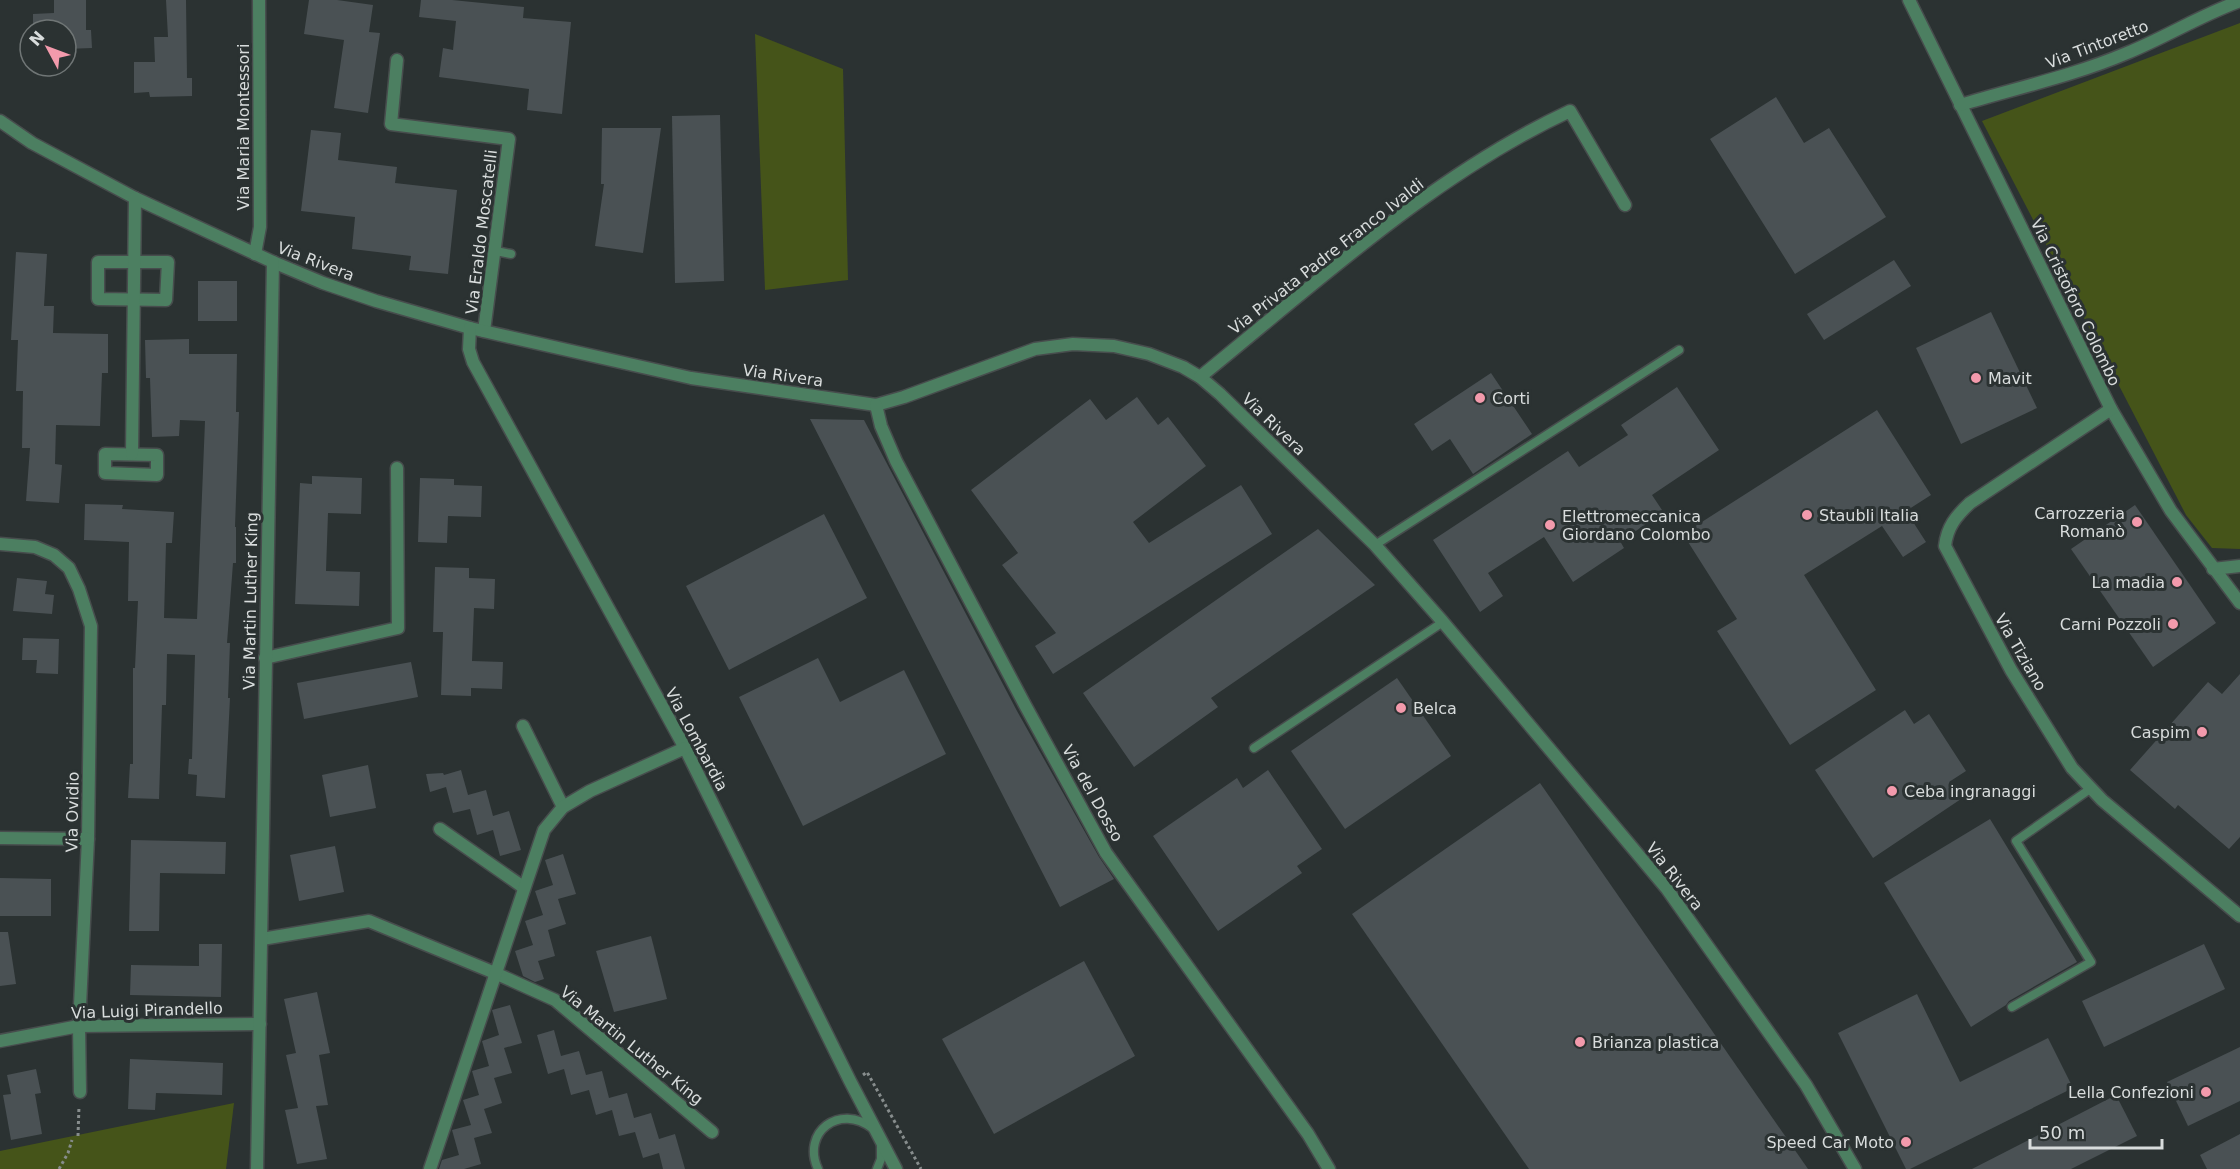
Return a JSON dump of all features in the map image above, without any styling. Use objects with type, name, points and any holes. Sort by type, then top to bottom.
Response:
[{"type":"street","name":"Via Maria Montessori","points":[[255,254],[260,227],[259,0]]},
{"type":"street","name":"Via Cristoforo Colombo","points":[[1909,0],[2111,409],[2171,511],[2240,603]]},
{"type":"street","name":"Via Tintoretto","points":[[1960,105],[2127,53],[2240,1]]},
{"type":"street","name":"Via Eraldo Moscatelli","points":[[398,60],[391,124],[513,140],[502,226],[484,331]]},
{"type":"street","name":"Via Privata Padre Franco Ivaldi","points":[[1200,377],[1418,201],[1537,126],[1570,111],[1625,205]]},
{"type":"street","name":"Via Rivera","points":[[2,127],[135,198],[323,283],[470,328],[692,378],[876,405],[1035,349],[1073,344],[1114,346],[1149,354],[1183,367],[1200,377],[1228,402],[1375,545],[1443,622],[1666,889],[1806,1085],[1855,1169]]},
{"type":"street","points":[[132,454],[135,198]]},
{"type":"street","points":[[98,262],[134,262],[168,262],[166,300],[98,299],[98,262]]},
{"type":"street","name":"Via Martin Luther King","points":[[257,1169],[273,262]]},
{"type":"street","name":"Via Lombardia","points":[[470,328],[469,348],[473,362],[685,748],[896,1169]]},
{"type":"street","name":"Via del Dosso","points":[[876,405],[881,426],[896,461],[1106,853],[1308,1134],[1329,1169]]},
{"type":"street","name":"Via Tiziano","points":[[2111,409],[1970,503],[1956,516],[1947,533],[1945,546],[2011,670],[2072,768],[2090,789],[2240,916]]},
{"type":"street","points":[[265,658],[398,628],[397,468]]},
{"type":"street","name":"Via Ovidio","points":[[0,544],[35,547],[54,555],[69,568],[79,589],[91,626],[88,838],[79,1026],[80,1092]]},
{"type":"street","points":[[2213,569],[2240,566]]},
{"type":"street","points":[[523,726],[563,807]]},
{"type":"street","points":[[430,1169],[544,830],[563,807],[590,791],[685,748]]},
{"type":"street","points":[[440,829],[523,887]]},
{"type":"street","points":[[0,838],[88,838]]},
{"type":"street","name":"Via Martin Luther King","points":[[262,939],[369,921],[495,973],[555,1000],[712,1132]]},
{"type":"street","name":"Via Luigi Pirandello","points":[[0,1041],[79,1026],[260,1024]]},
{"type":"lane","points":[[496,251],[511,254]]},
{"type":"lane","points":[[1375,545],[1679,350]]},
{"type":"lane","points":[[1254,748],[1443,622]]},
{"type":"lane","points":[[2012,1007],[2091,962],[2016,841],[2090,789]]},
{"type":"lane","points":[[818,1169],[814,1161],[813,1150],[816,1139],[830,1122],[852,1118],[872,1127],[878,1136],[882,1147],[877,1169]]},
{"type":"path","points":[[850,1081],[867,1072],[921,1169]]},
{"type":"path","points":[[78,1136],[80,1092]]},
{"type":"path","points":[[59,1169],[72,1140]]},
{"type":"green space","points":[[2240,23],[2240,549],[2212,548],[2186,515],[1982,121]]},
{"type":"green space","points":[[755,34],[843,69],[848,280],[765,290]]},
{"type":"green space","points":[[234,1103],[226,1169],[0,1169],[0,1151]]},
{"type":"building","points":[[54,0],[86,0],[86,30],[91,30],[92,48],[78,49],[78,18],[33,18],[33,14],[54,13]]},
{"type":"building","points":[[166,0],[186,0],[187,78],[192,78],[192,96],[150,97],[149,92],[134,93],[134,62],[155,62],[154,37],[168,37]]},
{"type":"building","points":[[309,0],[337,0],[373,5],[369,32],[380,33],[368,113],[334,108],[344,40],[304,34]]},
{"type":"building","points":[[421,0],[452,0],[524,7],[523,18],[571,22],[562,114],[527,110],[529,89],[439,77],[443,48],[453,50],[456,21],[419,17]]},
{"type":"building","points":[[1776,97],[1804,143],[1829,128],[1886,217],[1795,274],[1710,139]]},
{"type":"building","points":[[720,115],[724,281],[675,283],[672,116]]},
{"type":"building","points":[[602,128],[661,128],[643,253],[595,246],[604,184],[601,184]]},
{"type":"building","points":[[311,130],[341,133],[338,160],[397,167],[395,183],[457,190],[448,274],[409,270],[411,256],[352,249],[355,217],[301,211]]},
{"type":"building","points":[[16,252],[47,254],[44,306],[54,306],[53,333],[108,334],[108,373],[102,373],[100,426],[56,425],[55,464],[62,465],[59,503],[26,501],[30,448],[22,448],[23,391],[16,391],[18,340],[11,340]]},
{"type":"building","points":[[1894,260],[1911,286],[1824,340],[1807,314]]},
{"type":"building","points":[[198,281],[237,281],[237,321],[198,321]]},
{"type":"building","name":"Mavit","points":[[1991,312],[2037,408],[1961,444],[1916,348]]},
{"type":"building","points":[[189,339],[189,354],[237,354],[236,412],[239,412],[236,563],[233,563],[227,643],[230,643],[228,698],[230,698],[225,798],[196,796],[197,775],[188,774],[189,759],[192,759],[195,655],[167,654],[166,705],[162,705],[159,799],[128,798],[130,764],[133,764],[133,668],[135,668],[138,601],[128,601],[129,542],[84,540],[85,504],[123,505],[122,509],[174,512],[172,543],[166,543],[164,618],[197,619],[205,421],[180,420],[179,436],[152,437],[150,378],[146,378],[145,340]]},
{"type":"building","name":"Corti","points":[[1491,373],[1532,434],[1473,474],[1450,439],[1432,451],[1414,424]]},
{"type":"building","name":"Elettromeccanica Giordano Colombo","points":[[1677,387],[1719,450],[1652,495],[1664,513],[1620,541],[1624,548],[1573,582],[1544,537],[1488,573],[1503,596],[1480,612],[1433,540],[1568,451],[1579,467],[1628,435],[1621,425]]},
{"type":"building","points":[[1137,397],[1158,425],[1168,417],[1206,466],[1133,522],[1149,543],[1241,485],[1272,534],[1053,674],[1035,646],[1056,633],[1002,565],[1018,553],[971,490],[1090,399],[1106,420]]},
{"type":"building","name":"Staubli Italia","points":[[1877,410],[1931,495],[1906,511],[1926,542],[1903,557],[1882,526],[1804,575],[1876,690],[1790,745],[1717,631],[1737,619],[1683,534]]},
{"type":"building","points":[[810,419],[864,420],[1017,711],[1099,857],[1114,879],[1060,907]]},
{"type":"building","points":[[312,476],[362,478],[361,514],[328,513],[326,571],[360,572],[359,606],[295,604],[300,483],[312,484]]},
{"type":"building","points":[[420,478],[454,479],[454,485],[482,486],[481,517],[448,516],[447,543],[418,542]]},
{"type":"building","points":[[2135,505],[2216,623],[2153,667],[2071,549]]},
{"type":"building","points":[[824,514],[867,598],[729,670],[686,586]]},
{"type":"building","points":[[1318,529],[1375,585],[1211,698],[1218,707],[1134,767],[1083,693]]},
{"type":"building","points":[[435,567],[469,568],[469,578],[495,579],[494,609],[474,608],[472,661],[503,662],[502,689],[471,688],[471,696],[441,695],[443,632],[433,632]]},
{"type":"building","points":[[17,578],[47,581],[45,594],[54,595],[52,614],[13,611]]},
{"type":"building","points":[[23,638],[59,639],[58,674],[36,673],[37,660],[22,660]]},
{"type":"building","points":[[818,658],[840,702],[904,670],[946,754],[803,826],[739,697]]},
{"type":"building","points":[[411,662],[418,697],[304,719],[297,683]]},
{"type":"building","name":"Caspim","points":[[2240,674],[2240,837],[2229,849],[2178,805],[2175,809],[2130,770],[2208,682],[2222,694]]},
{"type":"building","points":[[1397,678],[1451,756],[1345,829],[1291,751]]},
{"type":"building","name":"Ceba ingranaggi","points":[[1905,710],[1914,724],[1929,714],[1966,771],[1949,782],[1961,799],[1873,858],[1815,770]]},
{"type":"building","points":[[368,765],[376,808],[330,817],[322,775]]},
{"type":"building","points":[[461,770],[468,795],[486,790],[493,816],[509,811],[521,850],[500,856],[493,830],[477,835],[470,809],[453,813],[446,787],[430,792],[426,774],[443,773],[444,775]]},
{"type":"building","points":[[1268,770],[1322,849],[1297,866],[1302,873],[1218,931],[1153,836],[1237,778],[1243,788]]},
{"type":"building","name":"Brianza plastica","points":[[1540,783],[1808,1169],[1529,1169],[1352,914]]},
{"type":"building","points":[[1990,819],[2077,962],[2009,1001],[1971,1027],[1884,883]]},
{"type":"building","points":[[131,840],[226,842],[225,874],[160,873],[159,931],[129,931]]},
{"type":"building","points":[[335,846],[344,892],[299,901],[290,855]]},
{"type":"building","points":[[563,854],[576,894],[558,899],[566,924],[548,930],[555,956],[538,961],[544,979],[535,982],[523,976],[515,951],[533,945],[525,921],[543,915],[535,891],[553,885],[545,860]]},
{"type":"building","points":[[0,878],[51,879],[51,916],[0,916]]},
{"type":"building","points":[[0,932],[8,932],[16,984],[0,986]]},
{"type":"building","points":[[651,936],[667,999],[614,1012],[596,951]]},
{"type":"building","points":[[199,944],[222,944],[221,997],[130,995],[131,965],[199,966]]},
{"type":"building","points":[[2204,944],[2225,989],[2104,1047],[2082,1001]]},
{"type":"building","points":[[1084,961],[1135,1056],[994,1134],[942,1039]]},
{"type":"building","points":[[317,992],[330,1053],[319,1055],[328,1105],[316,1106],[327,1159],[297,1164],[285,1110],[298,1108],[286,1055],[296,1053],[284,999]]},
{"type":"building","points":[[1917,994],[1960,1082],[2048,1038],[2073,1088],[1906,1169],[1838,1033]]},
{"type":"building","points":[[510,1005],[522,1043],[504,1048],[512,1073],[494,1078],[502,1103],[484,1109],[492,1133],[474,1138],[481,1164],[464,1169],[439,1169],[442,1160],[459,1155],[452,1130],[471,1125],[463,1100],[479,1095],[472,1071],[489,1066],[482,1041],[499,1035],[492,1010]]},
{"type":"building","points":[[554,1030],[561,1056],[579,1051],[586,1075],[602,1071],[609,1098],[627,1093],[634,1118],[651,1113],[659,1139],[675,1134],[685,1169],[663,1169],[659,1153],[643,1158],[635,1132],[619,1136],[612,1110],[596,1115],[589,1090],[571,1095],[564,1069],[548,1074],[537,1035]]},
{"type":"building","name":"Lella Confezioni","points":[[2240,1047],[2240,1101],[2188,1126],[2167,1082]]},
{"type":"building","points":[[130,1059],[223,1063],[222,1095],[156,1093],[155,1110],[128,1109]]},
{"type":"building","points":[[36,1069],[41,1093],[35,1094],[42,1134],[11,1140],[3,1095],[11,1094],[7,1075]]},
{"type":"building","points":[[2116,1095],[2137,1136],[2071,1169],[1972,1169]]},
{"type":"building","points":[[2240,1134],[2240,1169],[2207,1169],[2200,1155]]},
{"type":"place","name":"Mavit","points":[[1976,378]]},
{"type":"place","name":"Corti","points":[[1480,398]]},
{"type":"place","name":"Staubli Italia","points":[[1807,515]]},
{"type":"place","name":"Carrozzeria Romanò","points":[[2137,522]]},
{"type":"place","name":"Elettromeccanica Giordano Colombo","points":[[1550,525]]},
{"type":"place","name":"La madia","points":[[2177,582]]},
{"type":"place","name":"Carni Pozzoli","points":[[2173,624]]},
{"type":"place","name":"Belca","points":[[1401,708]]},
{"type":"place","name":"Caspim","points":[[2202,732]]},
{"type":"place","name":"Ceba ingranaggi","points":[[1892,791]]},
{"type":"place","name":"Brianza plastica","points":[[1580,1042]]},
{"type":"place","name":"Lella Confezioni","points":[[2206,1092]]},
{"type":"place","name":"Speed Car Moto","points":[[1906,1142]]}]
